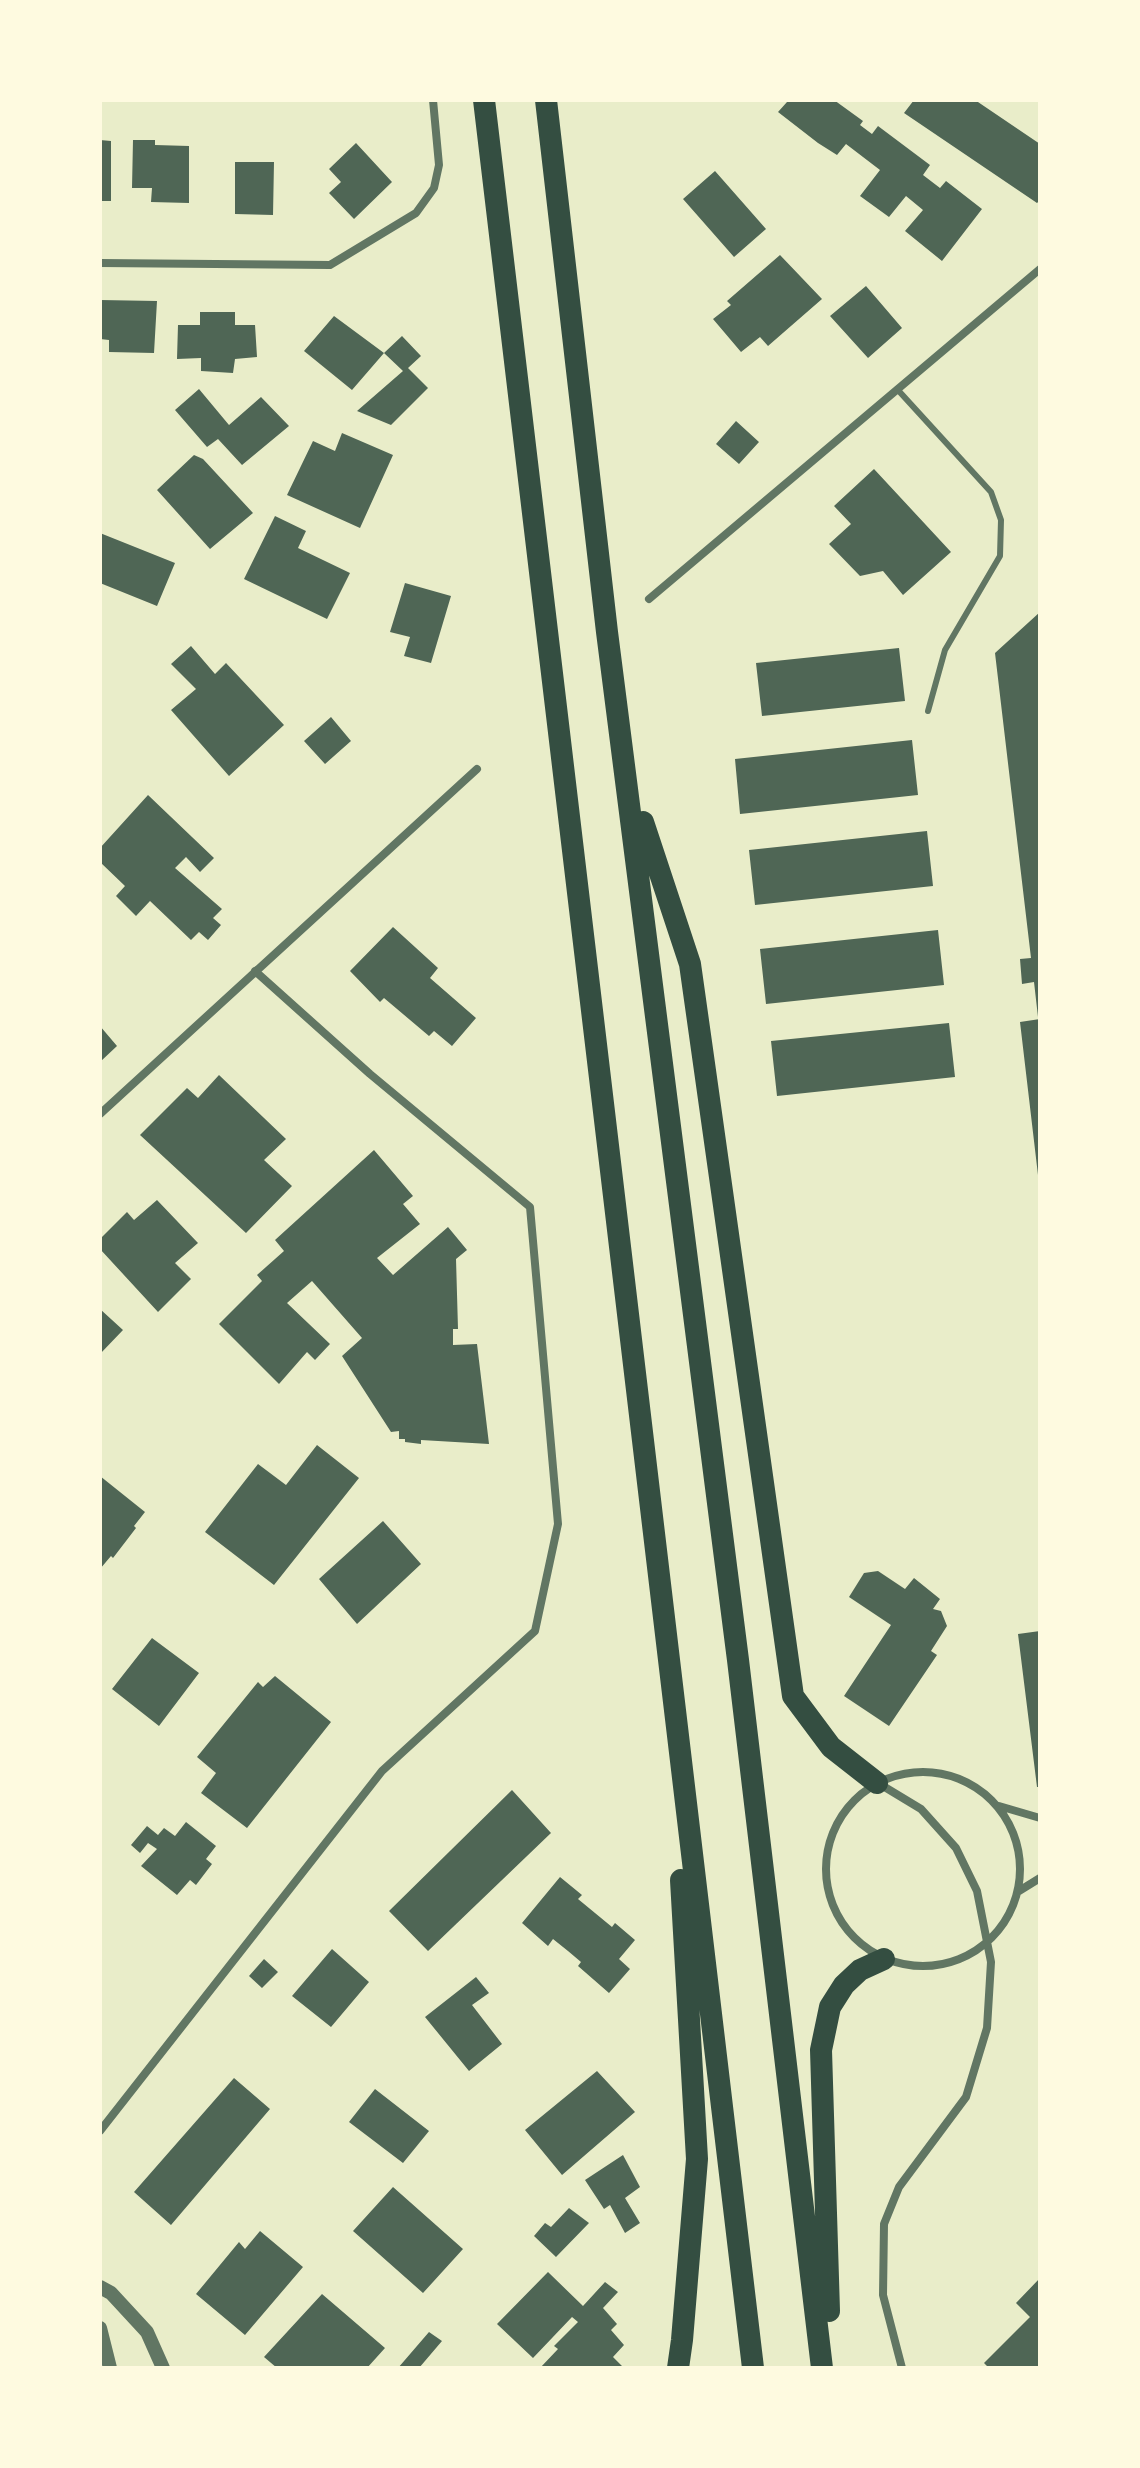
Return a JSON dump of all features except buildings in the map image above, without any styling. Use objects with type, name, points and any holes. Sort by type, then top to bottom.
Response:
[{"type":"highway","points":[[484,100],[753,2368]]},
{"type":"highway","points":[[546,100],[607,632],[738,1660],[822,2368]]},
{"type":"highway","points":[[627,775],[690,964],[793,1696],[831,1747],[877,1783]]},
{"type":"highway","points":[[668,1656],[697,2159],[678,2368]]},
{"type":"highway","points":[[830,2368],[821,2050],[830,2007],[844,1985],[860,1970],[884,1959]]},
{"type":"street","points":[[100,263],[330,265],[416,213],[434,188],[439,165],[433,100]]},
{"type":"street","points":[[649,599],[1040,269]]},
{"type":"street","points":[[100,1114],[477,769]]},
{"type":"street","points":[[100,2131],[382,1771],[535,1631],[558,1524],[530,1207],[370,1074],[255,971]]},
{"type":"street","points":[[925,1771],[951,1775],[975,1786],[998,1806],[1014,1832],[1022,1861],[1019,1891],[1008,1920],[988,1943],[965,1958],[938,1966],[910,1966],[884,1959],[857,1942],[838,1918],[827,1889],[826,1857],[834,1827],[852,1802],[877,1783],[894,1775],[925,1771]]},
{"type":"street","points":[[877,1783],[921,1809],[956,1848],[977,1891],[991,1962],[987,2028],[966,2097],[899,2187],[884,2224],[883,2295],[902,2368]]},
{"type":"street","points":[[998,1806],[1040,1818]]},
{"type":"street","points":[[1019,1891],[1040,1878]]},
{"type":"street","points":[[100,2287],[111,2293],[147,2332],[163,2368]]},
{"type":"street","points":[[100,2328],[110,2368]]},
{"type":"lane","points":[[897,389],[991,492],[1001,520],[1000,556],[945,650],[928,711]]}]
